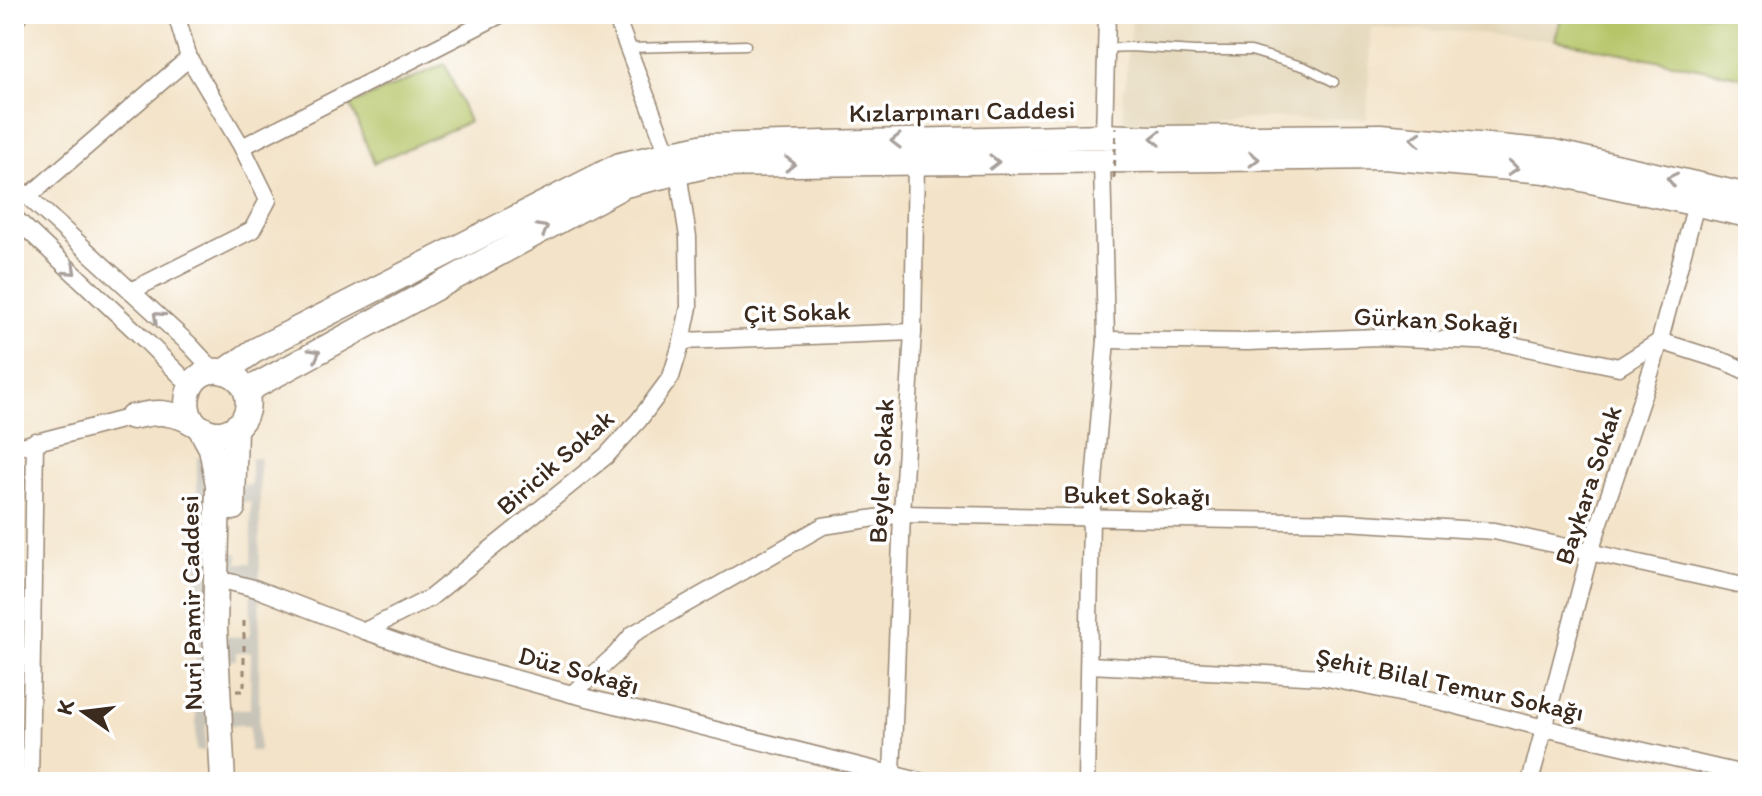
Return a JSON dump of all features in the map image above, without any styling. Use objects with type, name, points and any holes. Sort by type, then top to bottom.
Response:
[{"type":"main road","name":"Kızlarpınarı Caddesi","points":[[246,391],[625,185],[705,146],[1110,131],[1152,138],[1381,136],[1553,152],[1748,196]]},
{"type":"main road","name":"Kızlarpınarı Caddesi","points":[[219,371],[620,165],[916,162],[1108,170],[1383,157],[1545,171],[1748,215]]},
{"type":"main road","points":[[219,371],[234,375],[246,391],[248,407],[241,422],[226,432],[216,433],[165,413],[132,417],[190,387],[197,379],[219,371]]},
{"type":"main road","points":[[190,387],[186,403],[188,414],[196,425]]},
{"type":"main road","name":"Nuri Pamir Caddesi","points":[[196,425],[211,448],[218,485],[215,629],[223,782]]},
{"type":"main road","name":"Nuri Pamir Caddesi","points":[[235,427],[230,582],[239,782]]},
{"type":"street","points":[[14,22],[20,14]]},
{"type":"street","points":[[131,291],[252,230],[268,200],[242,147],[189,58],[176,14]]},
{"type":"street","name":"Biricik Sokak","points":[[365,631],[430,598],[606,456],[639,420],[671,377],[689,307],[688,237],[673,163],[615,14]]},
{"type":"street","points":[[1107,14],[1110,131]]},
{"type":"street","points":[[242,147],[491,16]]},
{"type":"street","points":[[28,197],[189,58]]},
{"type":"street","name":"Beyler Sokak","points":[[891,778],[913,332],[916,162]]},
{"type":"street","points":[[1086,782],[1091,518],[1106,340],[1108,170]]},
{"type":"street","points":[[14,184],[219,371]]},
{"type":"street","name":"Baykara Sokak","points":[[1530,782],[1590,552],[1654,362],[1696,204]]},
{"type":"street","points":[[14,217],[146,341],[190,387]]},
{"type":"street","name":"Çit Sokak","points":[[682,341],[913,332]]},
{"type":"street","name":"Gürkan Sokağı","points":[[1106,340],[1248,342],[1378,337],[1498,342],[1619,367],[1660,341]]},
{"type":"street","points":[[1660,341],[1748,372]]},
{"type":"street","points":[[14,448],[132,417]]},
{"type":"street","points":[[30,782],[35,441]]},
{"type":"street","name":"Buket Sokağı","points":[[572,694],[633,634],[823,526],[902,514],[1346,522],[1494,531],[1748,587]]},
{"type":"street","name":"Düz Sokağı","points":[[230,582],[257,589],[448,660],[891,778],[923,782]]},
{"type":"street","name":"Şehit Bilal Temur Sokağı","points":[[1089,665],[1323,677],[1748,775]]},
{"type":"lane","points":[[628,48],[746,45]]},
{"type":"lane","points":[[1106,48],[1251,51],[1305,67],[1334,82]]},
{"type":"path","points":[[1108,170],[1110,131]]},
{"type":"path","points":[[233,690],[244,691],[244,619]]},
{"type":"shaded area","points":[[1133,14],[1562,14],[1555,40],[1372,28],[1367,119],[1279,118],[1124,126],[1123,100]]},
{"type":"shaded area","points":[[197,457],[206,458],[207,485],[251,485],[251,458],[260,458],[259,751],[250,751],[250,725],[206,725],[205,751],[196,751]],"holes":[[[207,502],[251,502],[251,563],[238,563],[238,553],[223,553]],[[225,578],[251,579],[250,637],[205,636]],[[205,652],[220,660],[236,660],[236,652],[251,652],[250,709],[205,709]]]},
{"type":"green space","points":[[1562,14],[1748,14],[1748,78],[1555,40]]},
{"type":"green space","points":[[445,64],[469,122],[374,163],[350,105]]}]
